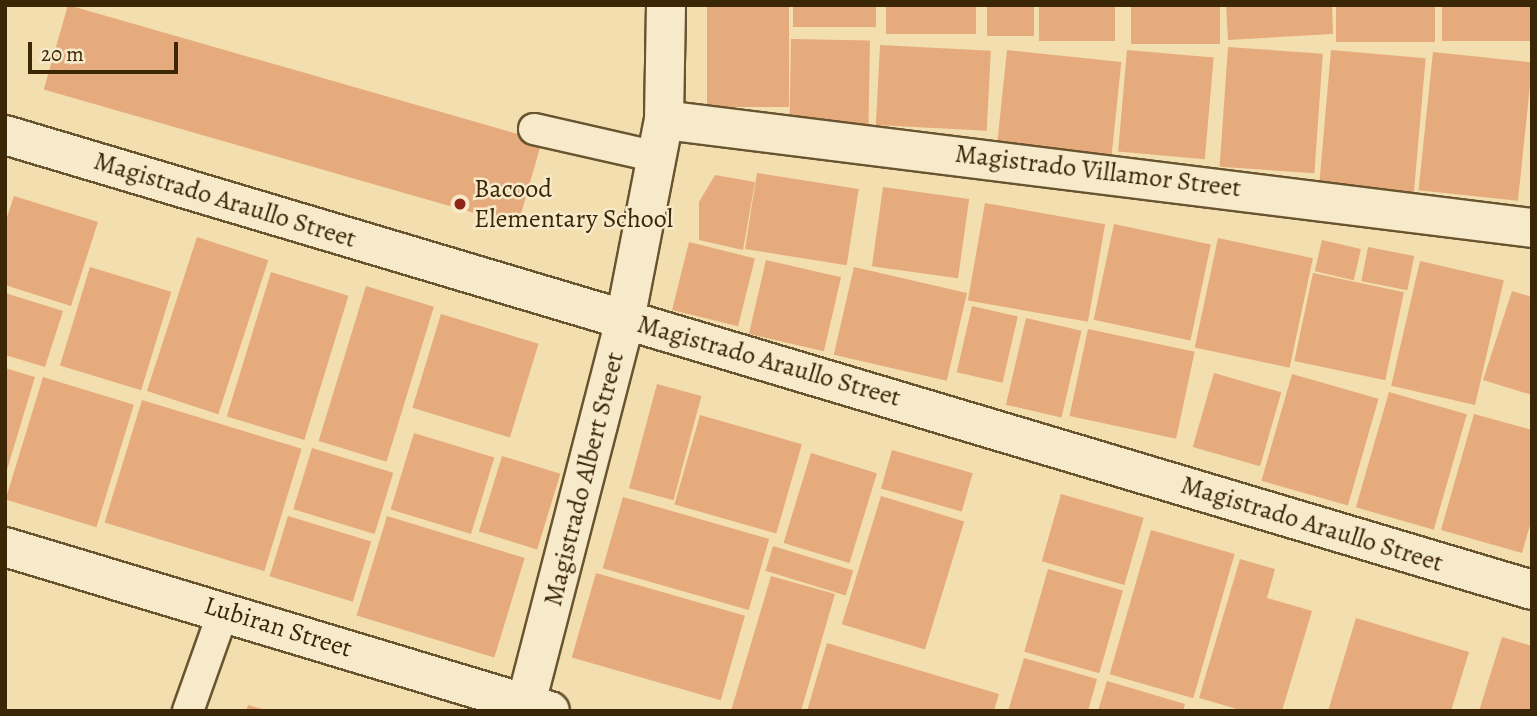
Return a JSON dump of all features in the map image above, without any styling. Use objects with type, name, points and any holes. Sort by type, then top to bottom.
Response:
[{"type":"street","name":"Magistrado Albert Street","points":[[538,707],[625,320],[664,120],[666,5]]},
{"type":"street","name":"Magistrado Villamor Street","points":[[664,120],[1532,228]]},
{"type":"street","name":"Magistrado Araullo Street","points":[[5,135],[1532,590]]},
{"type":"street","name":"Lubiran Street","points":[[5,547],[224,610],[538,707]]},
{"type":"lane","points":[[534,129],[657,157]]},
{"type":"lane","points":[[188,711],[224,610]]},
{"type":"building","points":[[68,5],[542,141],[518,225],[44,90]]},
{"type":"building","points":[[707,5],[789,5],[789,107],[707,107]]},
{"type":"building","points":[[793,5],[876,5],[876,27],[793,27]]},
{"type":"building","points":[[886,5],[976,5],[976,34],[886,34]]},
{"type":"building","points":[[987,5],[1034,5],[1034,36],[987,36]]},
{"type":"building","points":[[1039,5],[1115,5],[1115,41],[1039,41]]},
{"type":"building","points":[[1131,5],[1220,5],[1220,44],[1131,44]]},
{"type":"building","points":[[1226,5],[1332,5],[1333,34],[1228,40]]},
{"type":"building","points":[[1336,5],[1435,5],[1435,42],[1336,42]]},
{"type":"building","points":[[1442,5],[1532,5],[1532,41],[1442,41]]},
{"type":"building","points":[[791,39],[870,40],[868,127],[789,126]]},
{"type":"building","points":[[880,45],[991,51],[987,131],[876,125]]},
{"type":"building","points":[[1228,47],[1323,54],[1314,173],[1220,167]]},
{"type":"building","points":[[1007,50],[1121,62],[1112,155],[997,142]]},
{"type":"building","points":[[1127,50],[1214,58],[1205,159],[1118,152]]},
{"type":"building","points":[[1331,50],[1426,58],[1414,193],[1319,184]]},
{"type":"building","points":[[1433,52],[1532,62],[1518,201],[1418,190]]},
{"type":"building","points":[[757,173],[859,189],[847,265],[745,249]]},
{"type":"building","points":[[715,175],[755,182],[743,250],[699,240],[699,202]]},
{"type":"building","points":[[883,187],[969,199],[958,278],[872,266]]},
{"type":"building","points":[[14,196],[98,222],[71,306],[5,285],[5,223]]},
{"type":"building","points":[[985,203],[1105,224],[1088,322],[968,300]]},
{"type":"building","points":[[1114,224],[1211,245],[1190,340],[1094,320]]},
{"type":"building","points":[[197,237],[268,260],[218,414],[147,391]]},
{"type":"building","points":[[1218,238],[1313,258],[1290,368],[1195,348]]},
{"type":"building","points":[[1322,240],[1361,249],[1354,280],[1315,271]]},
{"type":"building","points":[[689,242],[755,258],[738,326],[672,310]]},
{"type":"building","points":[[1368,247],[1414,256],[1407,290],[1361,281]]},
{"type":"building","points":[[766,260],[841,277],[824,351],[749,334]]},
{"type":"building","points":[[1420,261],[1504,280],[1475,405],[1391,386]]},
{"type":"building","points":[[90,267],[171,292],[141,390],[60,365]]},
{"type":"building","points":[[854,267],[967,293],[947,381],[834,355]]},
{"type":"building","points":[[271,272],[348,296],[304,440],[227,416]]},
{"type":"building","points":[[1313,273],[1404,292],[1385,380],[1294,361]]},
{"type":"building","points":[[366,286],[434,307],[387,462],[319,441]]},
{"type":"building","points":[[1512,291],[1532,297],[1532,395],[1483,380]]},
{"type":"building","points":[[5,293],[63,311],[45,367],[5,355]]},
{"type":"building","points":[[972,306],[1018,317],[1002,383],[957,372]]},
{"type":"building","points":[[441,314],[539,344],[510,438],[412,408]]},
{"type":"building","points":[[1026,318],[1082,331],[1062,418],[1006,405]]},
{"type":"building","points":[[1088,329],[1195,352],[1176,439],[1069,416]]},
{"type":"building","points":[[5,368],[35,377],[6,473],[5,473]]},
{"type":"building","points":[[1214,373],[1281,392],[1260,466],[1193,447]]},
{"type":"building","points":[[1292,374],[1379,399],[1348,506],[1261,481]]},
{"type":"building","points":[[43,377],[134,405],[96,527],[6,499]]},
{"type":"building","points":[[657,384],[701,396],[673,500],[629,488]]},
{"type":"building","points":[[1389,392],[1467,414],[1434,530],[1356,507]]},
{"type":"building","points":[[142,400],[302,449],[264,571],[105,522]]},
{"type":"building","points":[[1474,414],[1532,430],[1532,518],[1522,553],[1441,530]]},
{"type":"building","points":[[700,415],[802,444],[776,534],[674,504]]},
{"type":"building","points":[[414,433],[494,458],[471,534],[391,510]]},
{"type":"building","points":[[312,448],[393,473],[375,534],[293,509]]},
{"type":"building","points":[[892,450],[973,473],[962,512],[881,488]]},
{"type":"building","points":[[811,453],[877,473],[850,563],[784,543]]},
{"type":"building","points":[[502,456],[560,474],[537,549],[479,532]]},
{"type":"building","points":[[1061,494],[1144,518],[1124,585],[1042,561]]},
{"type":"building","points":[[881,496],[964,521],[925,650],[842,624]]},
{"type":"building","points":[[623,497],[769,539],[749,610],[603,568]]},
{"type":"building","points":[[288,516],[371,541],[353,602],[270,576]]},
{"type":"building","points":[[387,516],[525,558],[494,658],[357,615]]},
{"type":"building","points":[[1151,530],[1235,554],[1193,698],[1110,674]]},
{"type":"building","points":[[773,546],[853,571],[846,595],[765,571]]},
{"type":"building","points":[[1240,559],[1275,569],[1267,598],[1312,611],[1282,711],[1244,711],[1199,698]]},
{"type":"building","points":[[1048,569],[1123,590],[1099,673],[1024,652]]},
{"type":"building","points":[[596,573],[745,616],[721,700],[572,658]]},
{"type":"building","points":[[771,576],[835,594],[801,711],[731,711]]},
{"type":"building","points":[[1356,618],[1469,652],[1451,711],[1328,711]]},
{"type":"building","points":[[1502,637],[1532,646],[1532,711],[1479,711]]},
{"type":"building","points":[[827,643],[999,694],[994,711],[807,711]]},
{"type":"building","points":[[1024,658],[1097,679],[1088,711],[1008,711]]},
{"type":"building","points":[[1107,681],[1185,704],[1183,711],[1098,711]]},
{"type":"building","points":[[248,705],[266,710],[266,711],[246,711]]},
{"type":"place","name":"Bacood Elementary School","points":[[460,204]]}]
